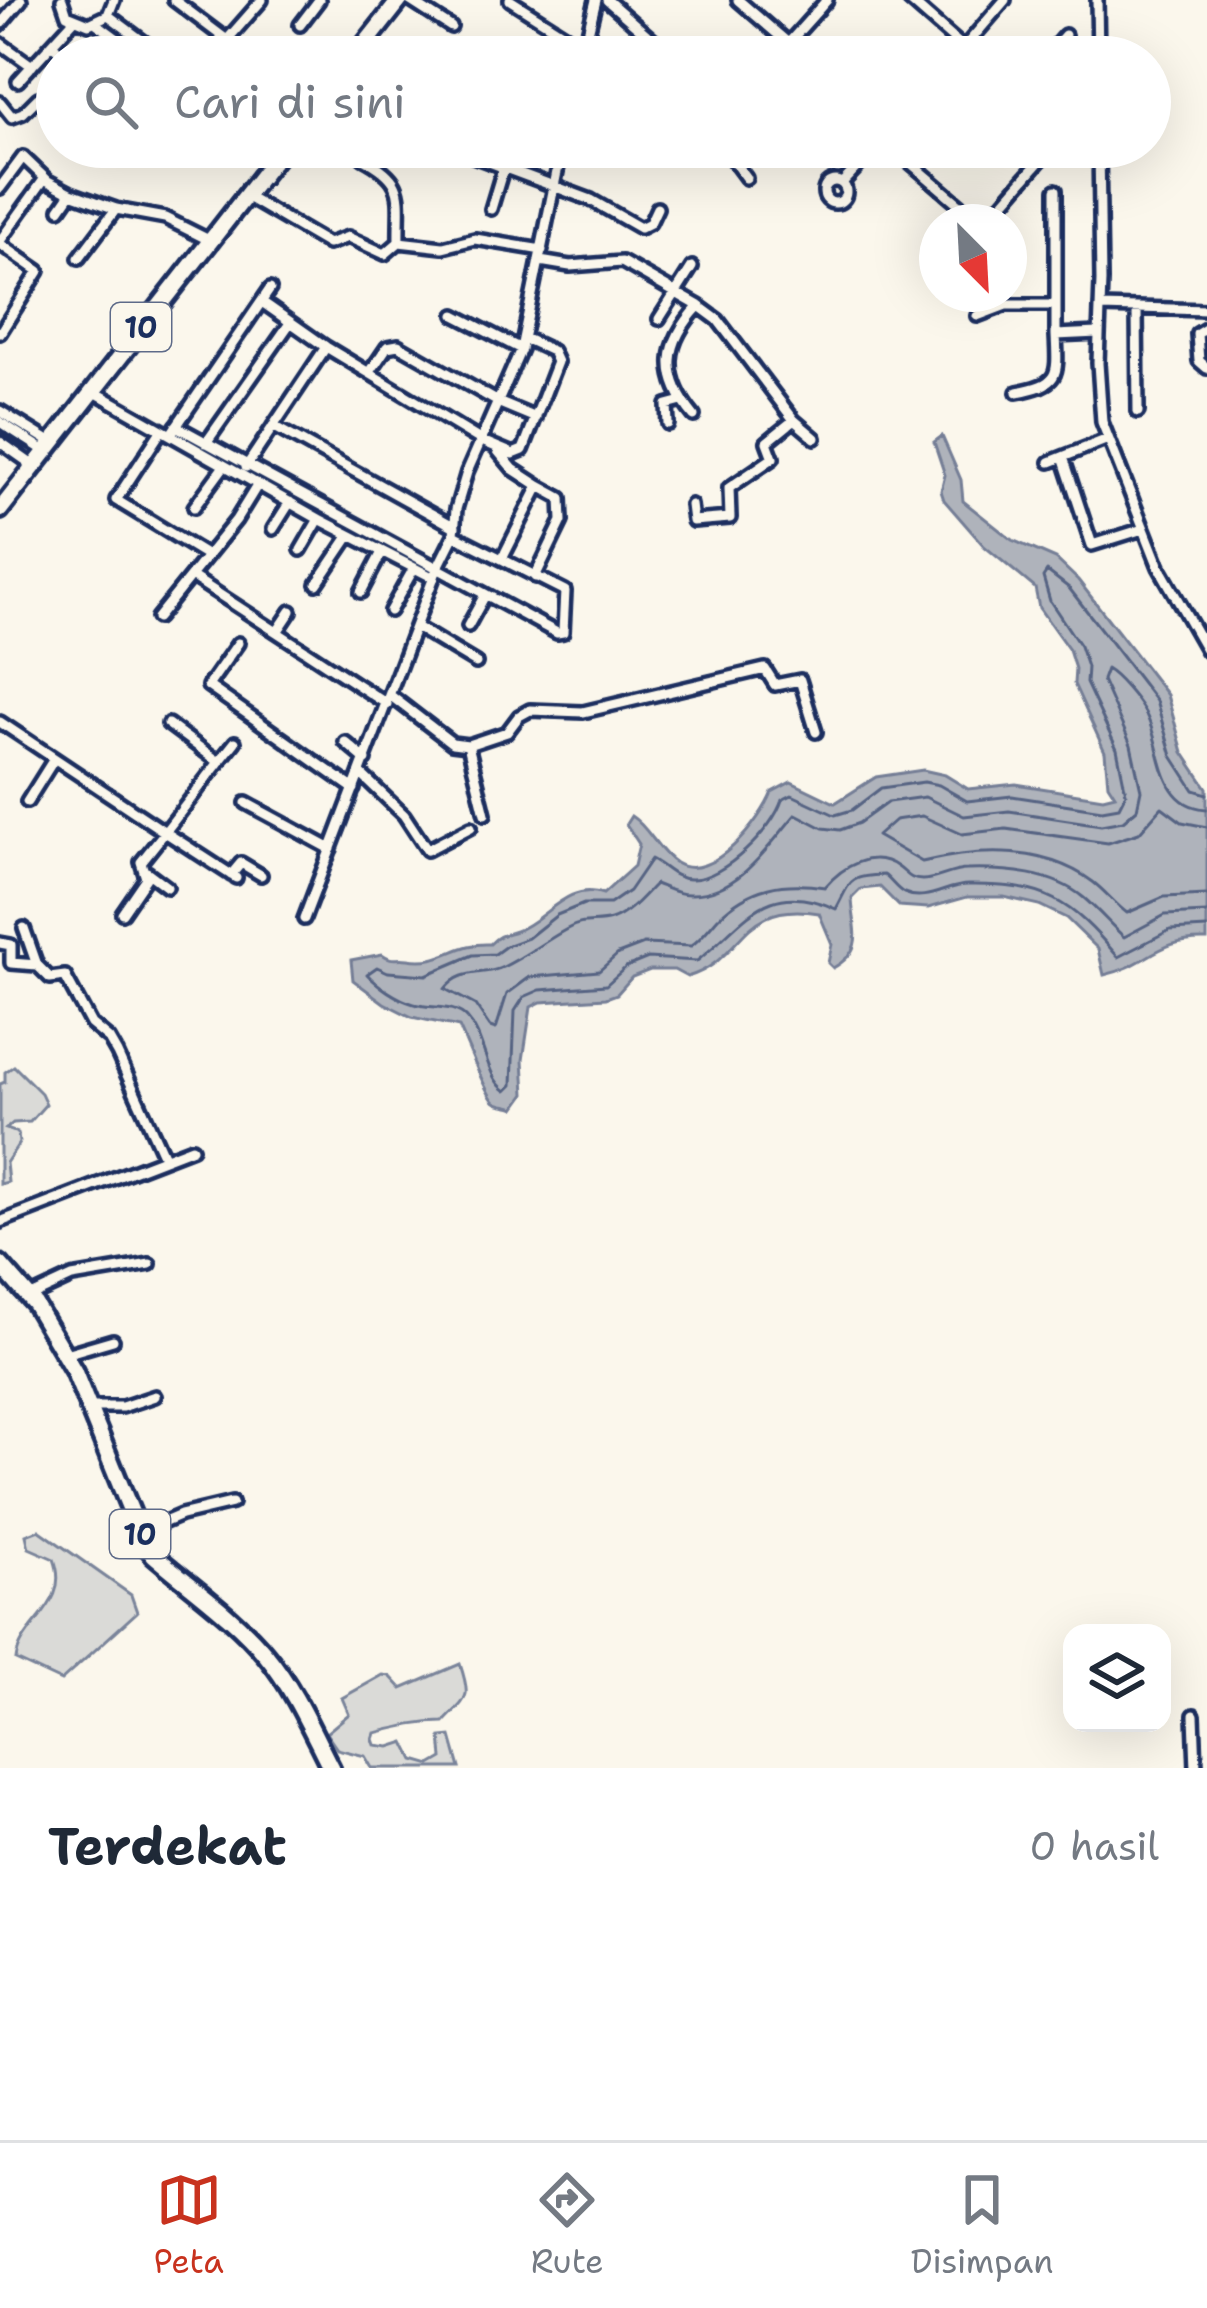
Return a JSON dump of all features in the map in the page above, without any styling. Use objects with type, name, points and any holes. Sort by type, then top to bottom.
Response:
[{"type":"highway","points":[[372,36],[400,0]]},
{"type":"highway","name":"10","points":[[0,510],[266,168]]},
{"type":"highway","name":"10","points":[[0,1264],[65,1354],[91,1406],[139,1533],[154,1556],[248,1634],[265,1654],[303,1708],[331,1768]]},
{"type":"street","points":[[0,25],[21,0]]},
{"type":"street","points":[[62,0],[74,20]]},
{"type":"street","points":[[96,23],[108,15],[114,0]]},
{"type":"street","points":[[174,0],[221,36]]},
{"type":"street","points":[[191,14],[202,0]]},
{"type":"street","points":[[230,36],[262,0]]},
{"type":"street","points":[[300,25],[319,0]]},
{"type":"street","points":[[409,0],[451,27]]},
{"type":"street","points":[[510,0],[561,36]]},
{"type":"street","points":[[587,36],[596,0]]},
{"type":"street","points":[[607,0],[648,36]]},
{"type":"street","points":[[738,0],[769,36]]},
{"type":"street","points":[[797,36],[827,0]]},
{"type":"street","points":[[909,0],[944,36]]},
{"type":"street","points":[[974,36],[1005,0]]},
{"type":"street","points":[[1097,0],[1098,36]]},
{"type":"street","points":[[108,15],[136,36]]},
{"type":"street","points":[[74,20],[96,23],[114,36]]},
{"type":"street","points":[[59,36],[74,20]]},
{"type":"street","points":[[0,43],[32,66]]},
{"type":"street","points":[[18,81],[36,62]]},
{"type":"street","points":[[0,102],[12,117],[36,100]]},
{"type":"street","points":[[0,188],[21,158],[70,193],[116,209],[165,218],[209,240]]},
{"type":"street","points":[[244,195],[328,244],[348,237],[388,254],[399,242],[397,184],[381,168]]},
{"type":"street","points":[[304,920],[455,531],[460,491],[522,343],[558,168]]},
{"type":"street","points":[[739,168],[746,178]]},
{"type":"street","points":[[842,183],[856,168]]},
{"type":"street","points":[[917,168],[960,204]]},
{"type":"street","points":[[1002,204],[1034,168]]},
{"type":"street","points":[[1099,168],[1102,422],[1143,530],[1184,617],[1206,649]]},
{"type":"street","points":[[491,209],[503,169],[591,200],[640,228],[650,223],[657,208]]},
{"type":"street","points":[[0,334],[40,271],[0,243],[45,178]]},
{"type":"street","points":[[1017,392],[1044,387],[1058,372],[1056,190]]},
{"type":"street","points":[[60,209],[70,193]]},
{"type":"street","points":[[80,258],[116,209]]},
{"type":"street","points":[[399,242],[443,247],[475,238],[570,266],[622,262],[699,306],[734,339],[794,420],[815,438]]},
{"type":"street","points":[[659,319],[692,267]]},
{"type":"street","points":[[206,555],[116,499],[270,290]]},
{"type":"street","points":[[262,302],[326,347],[482,441],[506,454],[521,453],[557,359],[549,349],[454,315]]},
{"type":"street","points":[[977,316],[1006,305],[1054,305]]},
{"type":"street","points":[[694,416],[682,401],[670,370],[673,338],[699,306]]},
{"type":"street","points":[[1101,307],[1207,310]]},
{"type":"street","points":[[1137,309],[1138,412]]},
{"type":"street","points":[[206,443],[290,323]]},
{"type":"street","points":[[1207,328],[1197,334],[1199,361],[1207,368]]},
{"type":"street","points":[[1057,335],[1098,333]]},
{"type":"street","points":[[370,372],[387,347],[398,345],[536,418]]},
{"type":"street","points":[[246,467],[326,347]]},
{"type":"street","points":[[93,391],[382,553],[435,573]]},
{"type":"street","points":[[668,424],[667,405],[682,401]]},
{"type":"street","points":[[0,411],[49,447]]},
{"type":"street","points":[[691,505],[693,521],[730,518],[730,488],[772,458],[767,442],[794,420]]},
{"type":"street","points":[[0,422],[49,447]]},
{"type":"street","points":[[169,431],[206,443],[435,573],[561,633],[566,593],[273,426]]},
{"type":"street","points":[[1050,462],[1108,439]]},
{"type":"street","points":[[0,442],[34,466]]},
{"type":"street","points":[[496,449],[513,469],[561,498],[563,512],[536,578]]},
{"type":"street","points":[[1063,457],[1091,545],[1143,530]]},
{"type":"street","points":[[194,507],[224,466]]},
{"type":"street","points":[[158,618],[236,520],[258,484]]},
{"type":"street","points":[[502,560],[539,486]]},
{"type":"street","points":[[273,530],[290,502]]},
{"type":"street","points":[[301,550],[319,519]]},
{"type":"street","points":[[317,584],[350,535]]},
{"type":"street","points":[[361,592],[382,553]]},
{"type":"street","points":[[390,611],[413,568]]},
{"type":"street","points":[[191,576],[452,743],[468,745],[508,732],[530,710],[583,712],[765,669],[775,685],[800,679],[816,732]]},
{"type":"street","points":[[468,626],[485,595]]},
{"type":"street","points":[[277,632],[291,611]]},
{"type":"street","points":[[416,627],[476,663]]},
{"type":"street","points":[[208,686],[238,643]]},
{"type":"street","points":[[193,676],[354,789]]},
{"type":"street","points":[[0,722],[233,877],[241,862],[261,875]]},
{"type":"street","points":[[168,724],[219,762]]},
{"type":"street","points":[[167,887],[141,862],[235,742]]},
{"type":"street","points":[[345,742],[366,760]]},
{"type":"street","points":[[468,745],[485,814]]},
{"type":"street","points":[[27,802],[54,759]]},
{"type":"street","points":[[361,774],[404,815],[427,850],[471,827]]},
{"type":"street","points":[[247,803],[331,849]]},
{"type":"street","points":[[122,913],[147,872]]},
{"type":"street","points":[[24,928],[37,965],[50,978],[65,976],[91,1024],[109,1039],[164,1157]]},
{"type":"street","points":[[0,943],[11,945],[11,963],[37,965]]},
{"type":"street","points":[[0,1222],[192,1148]]},
{"type":"street","points":[[28,1297],[72,1277],[150,1264]]},
{"type":"street","points":[[65,1354],[113,1340]]},
{"type":"street","points":[[91,1406],[122,1407],[155,1396]]},
{"type":"street","points":[[139,1533],[182,1515],[232,1503]]},
{"type":"street","points":[[1194,1714],[1196,1768]]},
{"type":"shaded area","points":[[14,1066],[46,1104],[30,1122],[13,1123],[6,1129],[18,1133],[19,1143],[6,1163],[8,1182],[0,1184],[0,1084]]},
{"type":"shaded area","points":[[39,1530],[131,1595],[137,1612],[61,1681],[16,1660],[56,1589],[54,1559],[29,1548],[26,1535]]},
{"type":"shaded area","points":[[460,1664],[465,1697],[444,1722],[375,1733],[373,1739],[375,1745],[390,1747],[405,1742],[414,1760],[431,1765],[443,1758],[441,1737],[451,1736],[460,1768],[372,1768],[365,1756],[337,1749],[326,1733],[349,1714],[342,1698],[383,1675],[402,1689]]},
{"type":"water","points":[[942,436],[961,480],[963,501],[1012,540],[1056,559],[1078,580],[1167,695],[1183,752],[1207,788],[1207,940],[1176,943],[1104,975],[1098,949],[1066,918],[1039,905],[1004,897],[967,897],[928,908],[899,906],[880,887],[861,889],[852,898],[854,946],[833,968],[828,963],[832,944],[819,913],[792,911],[757,923],[721,958],[687,977],[674,970],[650,970],[632,977],[617,994],[606,998],[541,1002],[531,1007],[523,1060],[525,1094],[515,1108],[495,1102],[459,1027],[412,1017],[384,1003],[353,980],[351,960],[382,954],[392,959],[431,959],[467,946],[490,944],[527,926],[567,897],[590,891],[603,894],[634,866],[639,844],[626,824],[631,816],[670,858],[690,867],[704,865],[733,846],[758,818],[772,792],[791,782],[835,803],[876,777],[923,770],[945,775],[968,789],[1016,784],[1103,798],[1115,795],[1108,784],[1105,752],[1074,684],[1069,650],[1039,608],[1035,588],[984,546],[944,500],[945,475],[934,442]]}]
